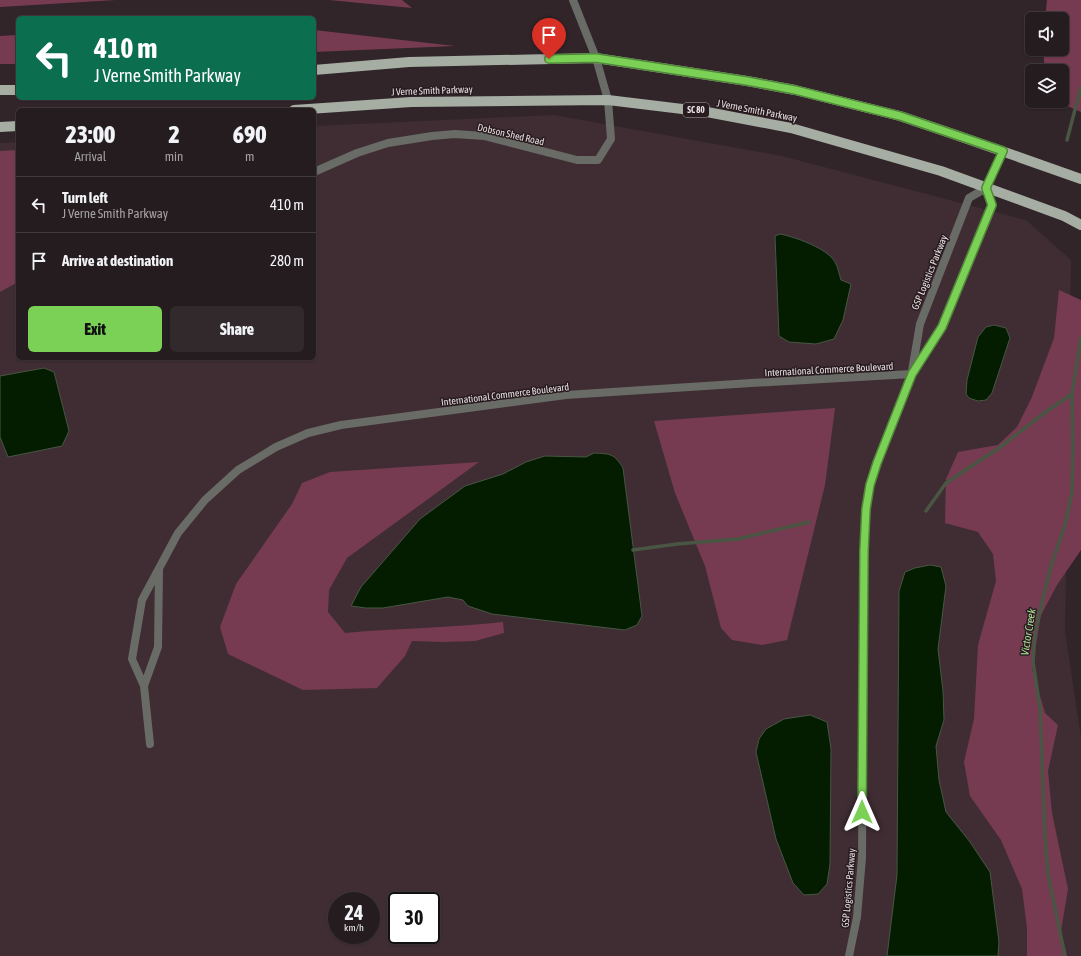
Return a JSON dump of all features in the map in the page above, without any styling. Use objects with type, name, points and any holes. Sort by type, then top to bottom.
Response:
[{"type":"main road","points":[[316,70],[409,62],[596,58],[747,81],[795,90],[900,116],[1003,151],[1081,180]]},
{"type":"main road","points":[[0,90],[16,90]]},
{"type":"main road","name":"J Verne Smith Parkway","points":[[316,108],[410,102],[608,100],[707,112],[791,128],[941,171],[1064,216],[1081,225]]},
{"type":"main road","points":[[0,127],[16,126]]},
{"type":"street","points":[[573,0],[596,58],[608,100]]},
{"type":"street","name":"Dobson Shed Road","points":[[316,171],[357,153],[388,143],[456,134],[484,136],[577,160],[598,160],[611,139],[608,100]]},
{"type":"street","points":[[986,188],[1003,151]]},
{"type":"street","name":"GSP Logistics Parkway","points":[[849,956],[857,917],[862,858],[864,551],[866,509],[870,485],[877,463],[912,374],[942,327],[992,205],[986,188],[969,198],[966,205],[920,324],[912,374]]},
{"type":"street","name":"International Commerce Boulevard","points":[[150,744],[144,686],[132,659],[142,600],[178,533],[200,505],[238,470],[282,445],[308,434],[341,425],[566,395],[912,374]]},
{"type":"street","name":"International Commerce Boulevard","points":[[144,686],[158,647],[159,567]]},
{"type":"shaded area","points":[[0,0],[116,0],[0,7]]},
{"type":"shaded area","points":[[329,0],[402,0],[412,8]]},
{"type":"shaded area","points":[[1047,0],[1081,0],[1081,112],[1069,107],[1069,64],[1044,64],[1044,56],[1069,56],[1069,12],[1046,12]]},
{"type":"shaded area","points":[[316,30],[455,46],[316,52]]},
{"type":"shaded area","points":[[16,35],[16,64],[0,64],[0,36]]},
{"type":"shaded area","points":[[554,115],[782,156],[1026,220],[1071,260],[1065,631],[1081,738],[1081,956],[0,956],[0,143],[16,142],[16,360],[316,360],[316,126]]},
{"type":"shaded area","points":[[16,150],[16,283],[0,292],[0,151]]},
{"type":"shaded area","points":[[780,234],[802,240],[825,252],[835,262],[841,280],[851,284],[843,320],[834,339],[816,344],[789,342],[779,336],[775,236]]},
{"type":"shaded area","points":[[1059,290],[1081,300],[1081,550],[1057,585],[1041,615],[1032,669],[1045,713],[1058,725],[1048,771],[1052,813],[1068,889],[1061,931],[1067,956],[1027,956],[1027,928],[1022,889],[1001,840],[970,796],[964,762],[974,719],[978,645],[996,581],[993,554],[978,532],[945,523],[946,479],[958,452],[998,445],[1017,427],[1032,397],[1054,338]]},
{"type":"shaded area","points":[[994,325],[1006,328],[1010,338],[992,393],[986,400],[978,401],[969,398],[966,394],[967,380],[978,337],[986,327]]},
{"type":"shaded area","points":[[44,368],[54,372],[69,431],[62,446],[8,457],[0,437],[0,376]]},
{"type":"shaded area","points":[[835,408],[825,485],[787,640],[762,645],[732,640],[721,628],[705,566],[675,493],[654,421]]},
{"type":"shaded area","points":[[594,453],[611,455],[617,459],[623,468],[642,616],[637,625],[625,630],[492,614],[468,606],[463,600],[448,597],[383,608],[351,606],[361,587],[420,519],[465,486],[503,474],[526,462],[545,456],[586,457]]},
{"type":"shaded area","points":[[479,462],[347,558],[329,590],[328,612],[345,633],[463,626],[503,622],[504,633],[475,641],[412,641],[405,656],[377,688],[303,690],[228,654],[220,627],[236,584],[292,504],[302,483],[330,472]]},
{"type":"shaded area","points":[[930,565],[941,567],[946,586],[938,649],[943,691],[944,720],[936,746],[939,780],[946,812],[970,842],[990,872],[999,942],[998,956],[887,956],[897,875],[899,591],[905,572]]},
{"type":"shaded area","points":[[810,715],[827,722],[831,749],[830,864],[827,884],[818,894],[804,895],[793,883],[776,839],[756,752],[759,739],[766,729],[784,719]]},
{"type":"waterway","name":"Victor Creek","points":[[1067,140],[1081,87]]},
{"type":"waterway","name":"Victor Creek","points":[[1065,956],[1048,874],[1045,837],[1040,708],[1033,662],[1035,634],[1041,606],[1051,566],[1065,525],[1072,493],[1072,394],[1081,337]]},
{"type":"waterway","points":[[926,511],[946,483],[999,448],[1047,411],[1072,394]]},
{"type":"waterway","points":[[633,550],[677,544],[738,539],[809,522]]},
{"type":"route","points":[[549,59],[596,58],[747,81],[795,90],[900,116],[1003,151],[986,188],[992,205],[942,327],[912,374],[877,463],[870,485],[864,530],[862,812]]}]
